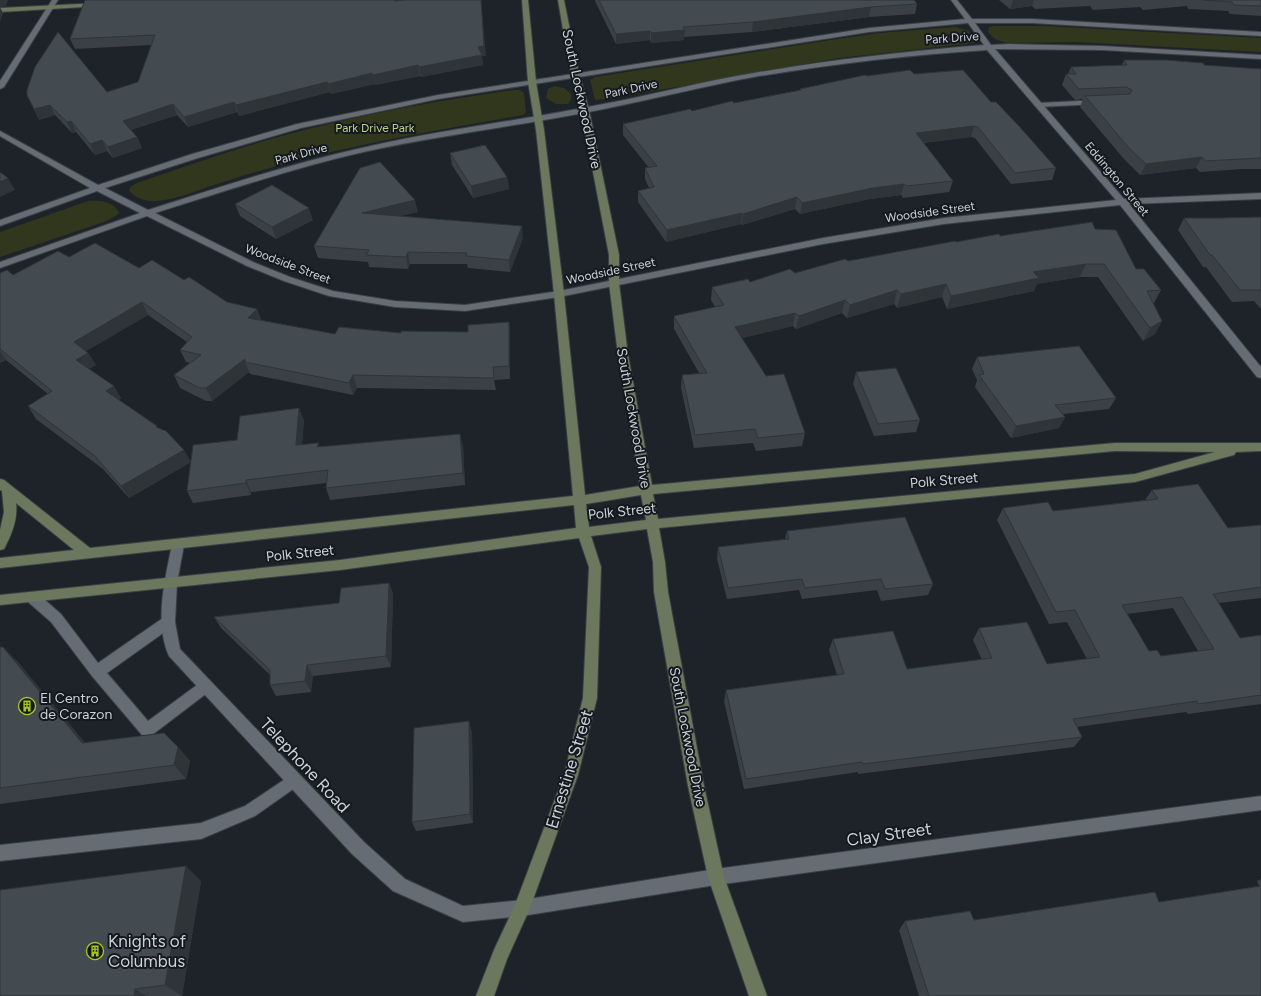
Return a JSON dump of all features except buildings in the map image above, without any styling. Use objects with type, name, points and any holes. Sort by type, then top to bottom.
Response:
[{"type":"main road","points":[[525,0],[532,82],[538,119],[559,294],[567,382],[584,532]]},
{"type":"main road","name":"South Lockwood Drive","points":[[561,0],[614,255],[614,283],[622,355],[659,562],[661,592],[694,779],[716,877],[758,996]]},
{"type":"main road","points":[[0,10],[106,4]]},
{"type":"main road","name":"Polk Street","points":[[0,563],[178,545],[581,500],[646,490],[1115,447],[1261,447]]},
{"type":"main road","name":"Polk Street","points":[[0,600],[340,565],[652,524],[1135,478],[1245,448]]},
{"type":"main road","points":[[0,544],[9,523],[12,506],[4,487]]},
{"type":"main road","points":[[4,487],[88,554]]},
{"type":"main road","name":"Ernestine Street","points":[[485,996],[500,956],[522,908],[571,775],[590,698],[595,567],[584,532]]},
{"type":"street","points":[[0,87],[55,0]]},
{"type":"street","name":"Eddington Street","points":[[954,0],[989,48],[1122,202],[1261,374]]},
{"type":"street","name":"Park Drive","points":[[0,223],[97,188],[195,156],[300,126],[438,97],[869,30],[970,21],[1039,21],[1261,34]]},
{"type":"street","name":"Park Drive","points":[[0,266],[147,213],[287,169],[367,149],[458,131],[538,119],[585,110],[753,75],[925,52],[1009,46],[1102,48],[1261,57]]},
{"type":"street","points":[[1038,105],[1108,102]]},
{"type":"street","name":"Woodside Street","points":[[0,133],[97,188],[250,264],[287,280],[332,294],[395,304],[465,308],[559,294],[824,241],[936,223],[1122,202],[1261,196]]},
{"type":"street","name":"Telephone Road","points":[[178,545],[171,583],[168,622],[174,652],[358,848],[399,886],[463,914],[522,908]]},
{"type":"street","points":[[32,597],[56,618],[97,672],[147,730],[206,686]]},
{"type":"street","points":[[97,672],[168,622]]},
{"type":"street","points":[[0,853],[201,831],[250,811],[294,780]]},
{"type":"street","name":"Clay Street","points":[[522,908],[716,877],[1261,803]]},
{"type":"green space","points":[[1044,26],[1261,38],[1261,52],[1076,42],[1006,43],[995,39],[988,32],[989,27]]},
{"type":"green space","points":[[956,27],[969,31],[976,40],[974,43],[839,58],[620,97],[595,100],[590,80],[595,77],[879,33]]},
{"type":"green space","points":[[554,86],[564,88],[571,94],[571,99],[568,104],[556,104],[546,98],[548,89]]},
{"type":"green space","name":"Park Drive Park","points":[[520,90],[524,93],[526,112],[523,115],[415,135],[295,161],[225,181],[170,199],[149,201],[137,197],[129,190],[130,187],[137,183],[256,143],[304,130],[398,109]]},
{"type":"green space","points":[[88,201],[106,202],[114,206],[119,213],[104,222],[0,257],[0,232]]},
{"type":"place","name":"El Centro de Corazon","points":[[27,706]]},
{"type":"place","name":"Knights of Columbus","points":[[95,951]]}]
